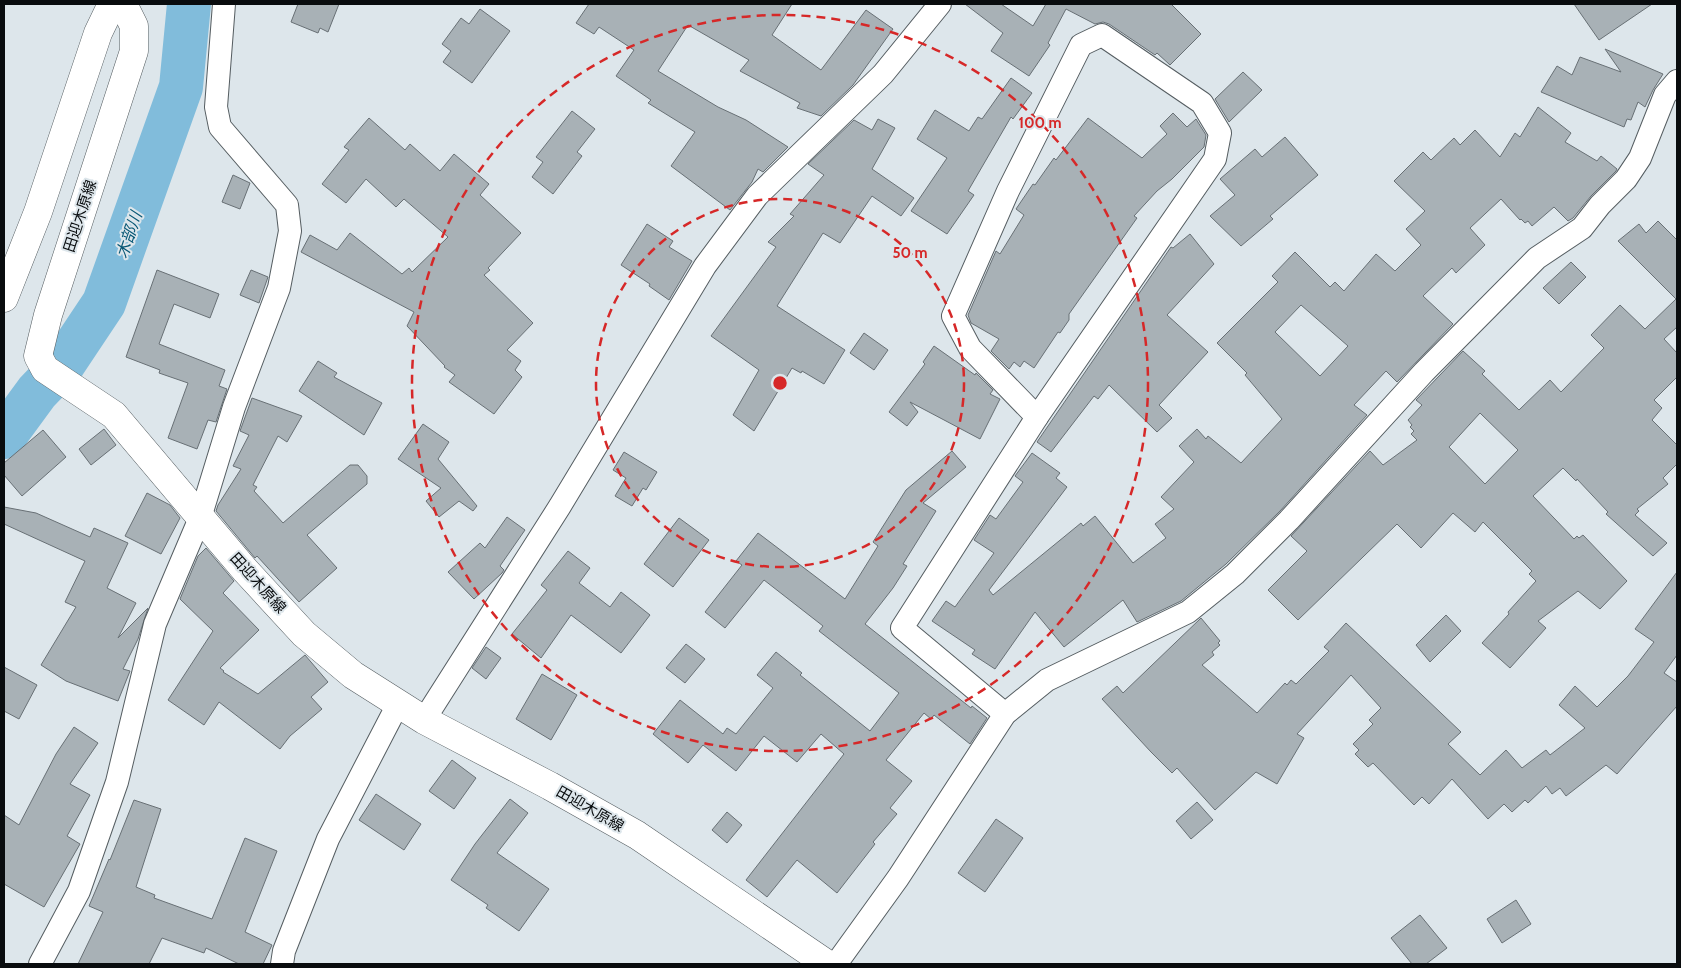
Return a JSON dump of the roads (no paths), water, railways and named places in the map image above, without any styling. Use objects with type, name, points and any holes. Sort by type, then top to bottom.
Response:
[{"type":"main road","points":[[4,298],[38,212],[98,33],[112,4]]},
{"type":"main road","name":"田迎木原線","points":[[123,4],[134,26],[134,51],[48,316],[38,356],[45,369],[114,415],[245,570],[304,634],[353,675],[424,720],[550,786],[637,836],[827,964]]},
{"type":"street","points":[[40,964],[79,891],[117,782],[154,624],[200,518],[234,407],[279,288],[290,231],[287,205],[220,127],[216,107],[224,4]]},
{"type":"street","points":[[424,720],[565,497],[705,266],[757,196],[883,74],[940,4]]},
{"type":"street","points":[[1005,714],[902,628],[1037,418],[1216,158],[1220,133],[1202,103],[1102,35],[1081,45],[1008,191],[953,316],[970,348],[1037,418]]},
{"type":"street","points":[[836,964],[898,878],[1005,714],[1046,680],[1188,612],[1235,574],[1289,520],[1424,372],[1537,258],[1582,228],[1600,205],[1626,179],[1640,158],[1665,95],[1677,81]]},
{"type":"street","points":[[282,964],[284,952],[328,839],[398,704]]},
{"type":"waterway","name":"木部川","points":[[4,437],[37,392],[62,366],[104,303],[181,87],[189,4]]}]
